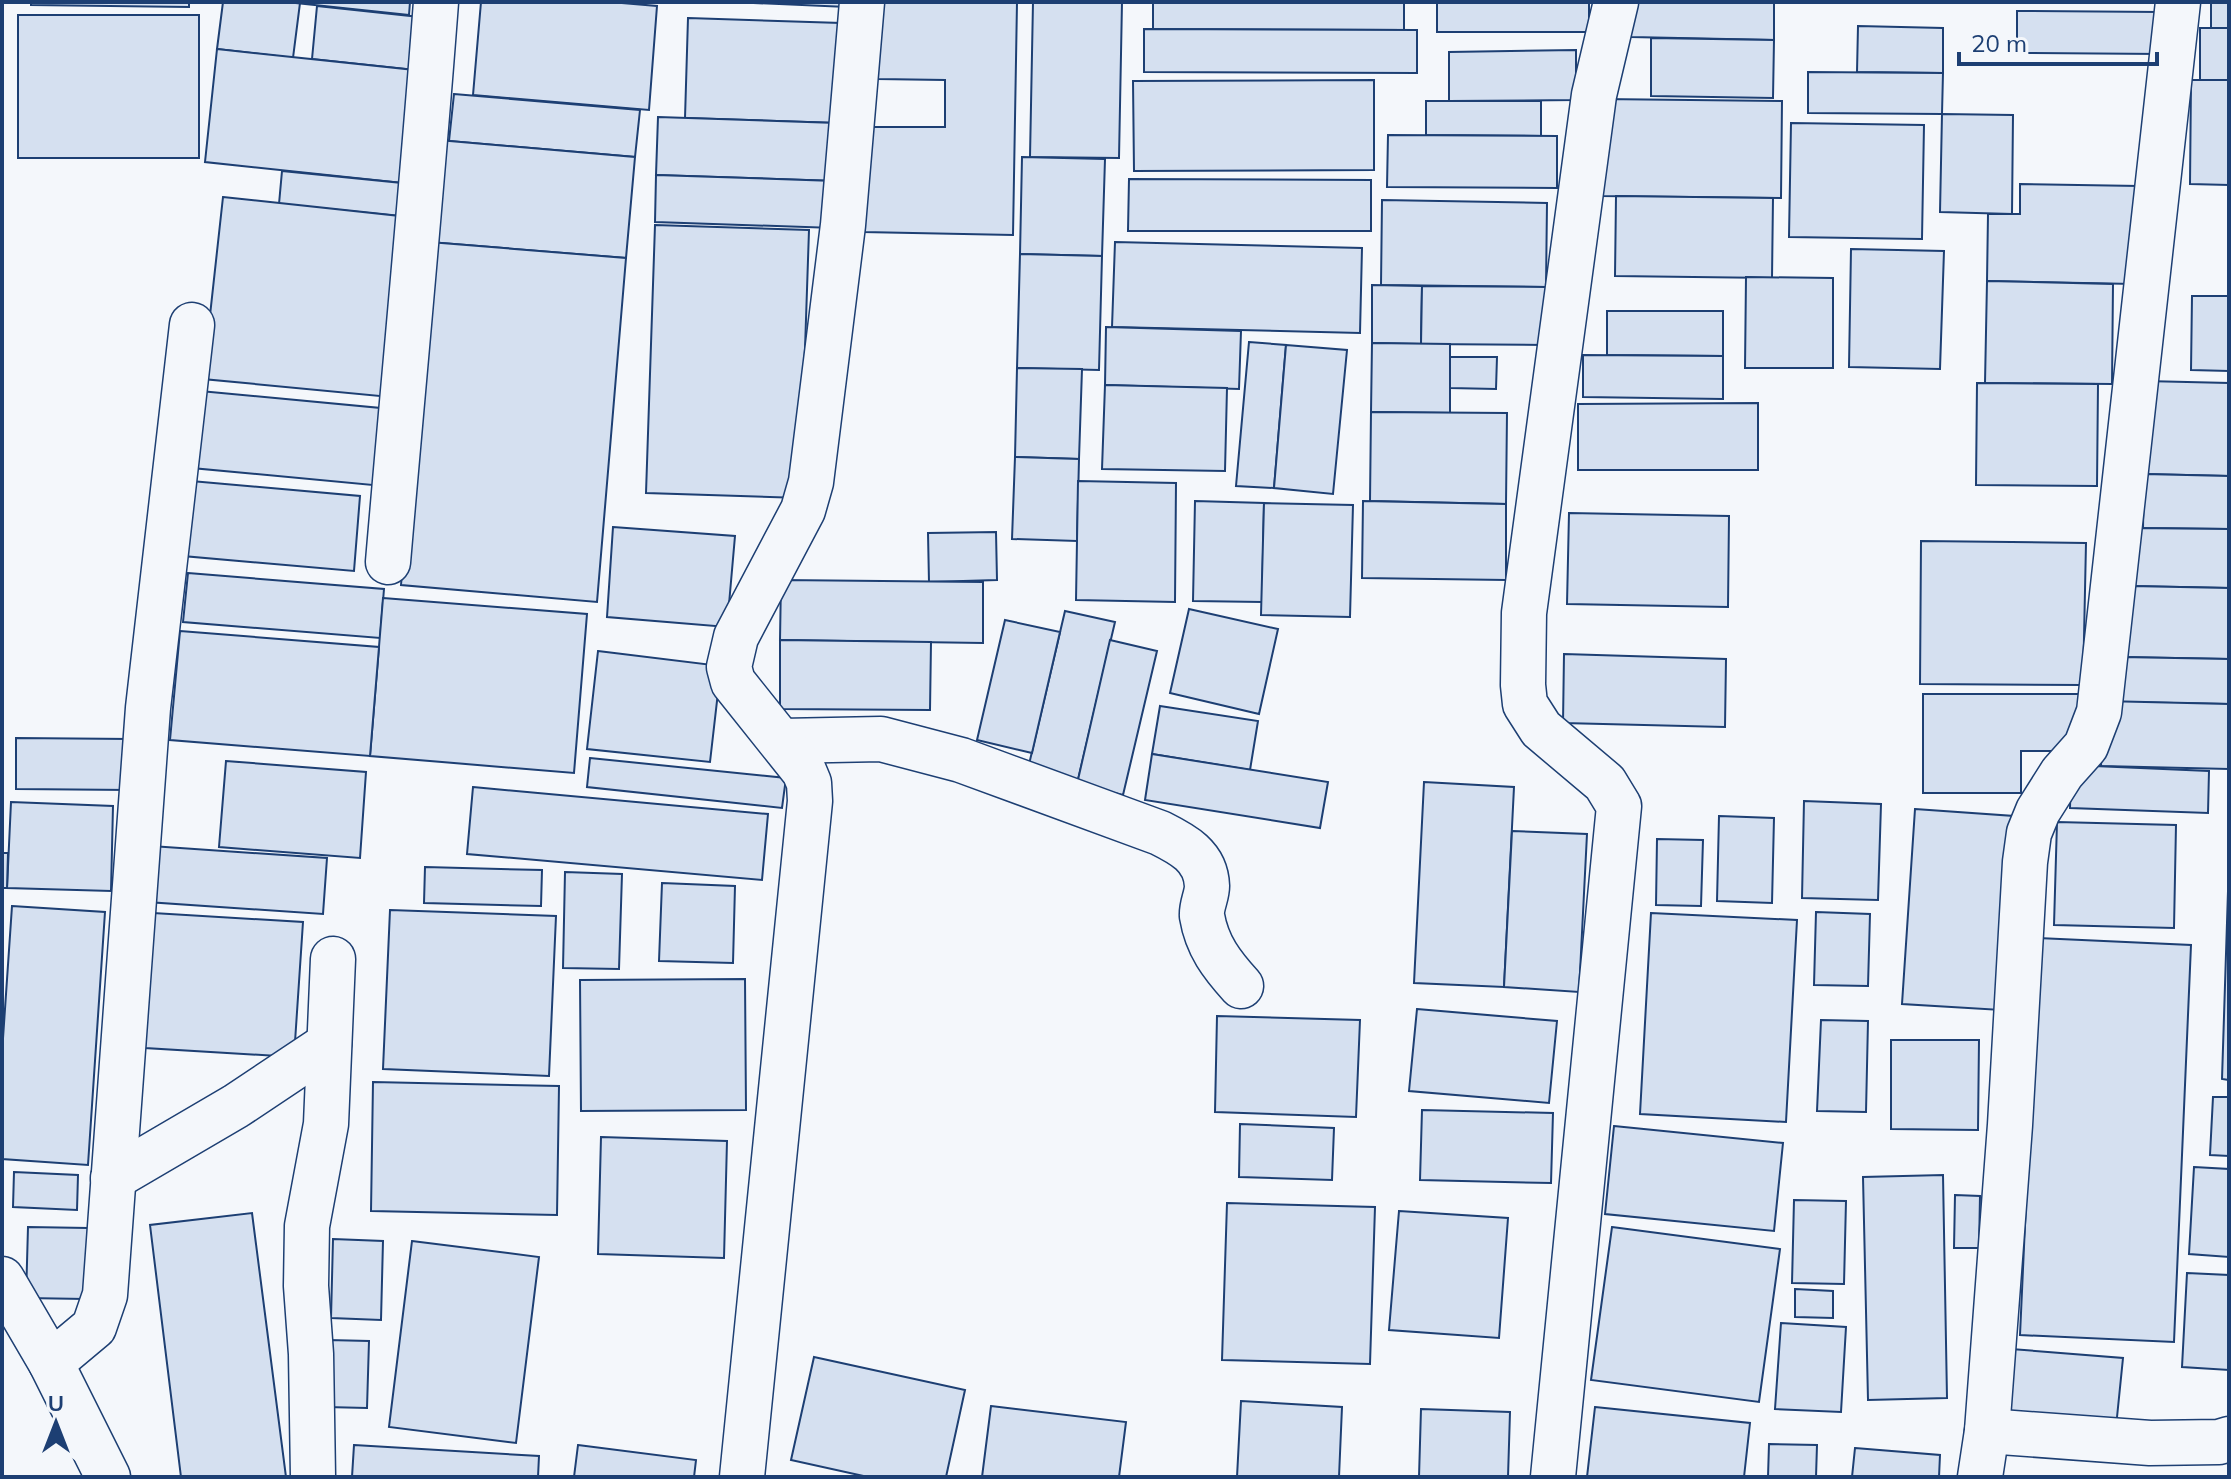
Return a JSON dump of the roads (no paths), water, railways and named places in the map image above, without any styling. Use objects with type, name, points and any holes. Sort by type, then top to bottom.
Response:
[{"type":"street","points":[[388,562],[401,396],[421,208],[436,2]]},
{"type":"street","points":[[742,1477],[810,801],[809,783],[804,771],[733,682],[729,667],[736,637],[803,510],[811,482],[843,225],[862,2]]},
{"type":"street","points":[[1553,1477],[1619,806],[1613,791],[1541,729],[1525,704],[1524,613],[1594,95],[1616,2]]},
{"type":"street","points":[[1980,1477],[1987,1431],[2009,1141],[2025,862],[2029,833],[2038,811],[2062,773],[2086,746],[2099,712],[2178,2]]},
{"type":"street","points":[[51,1363],[94,1327],[105,1295],[148,708],[192,325]]},
{"type":"street","points":[[782,741],[881,739],[908,746],[961,760],[1160,833],[1188,847],[1204,868],[1207,887],[1201,913],[1208,939],[1217,959],[1241,986]]},
{"type":"street","points":[[313,1477],[311,1354],[306,1286],[307,1226],[326,1124],[333,959]]},
{"type":"street","points":[[113,1178],[236,1106],[329,1044]]},
{"type":"street","points":[[2,1279],[51,1363],[108,1477]]},
{"type":"street","points":[[1987,1431],[2150,1443],[2219,1442],[2229,1439]]}]
